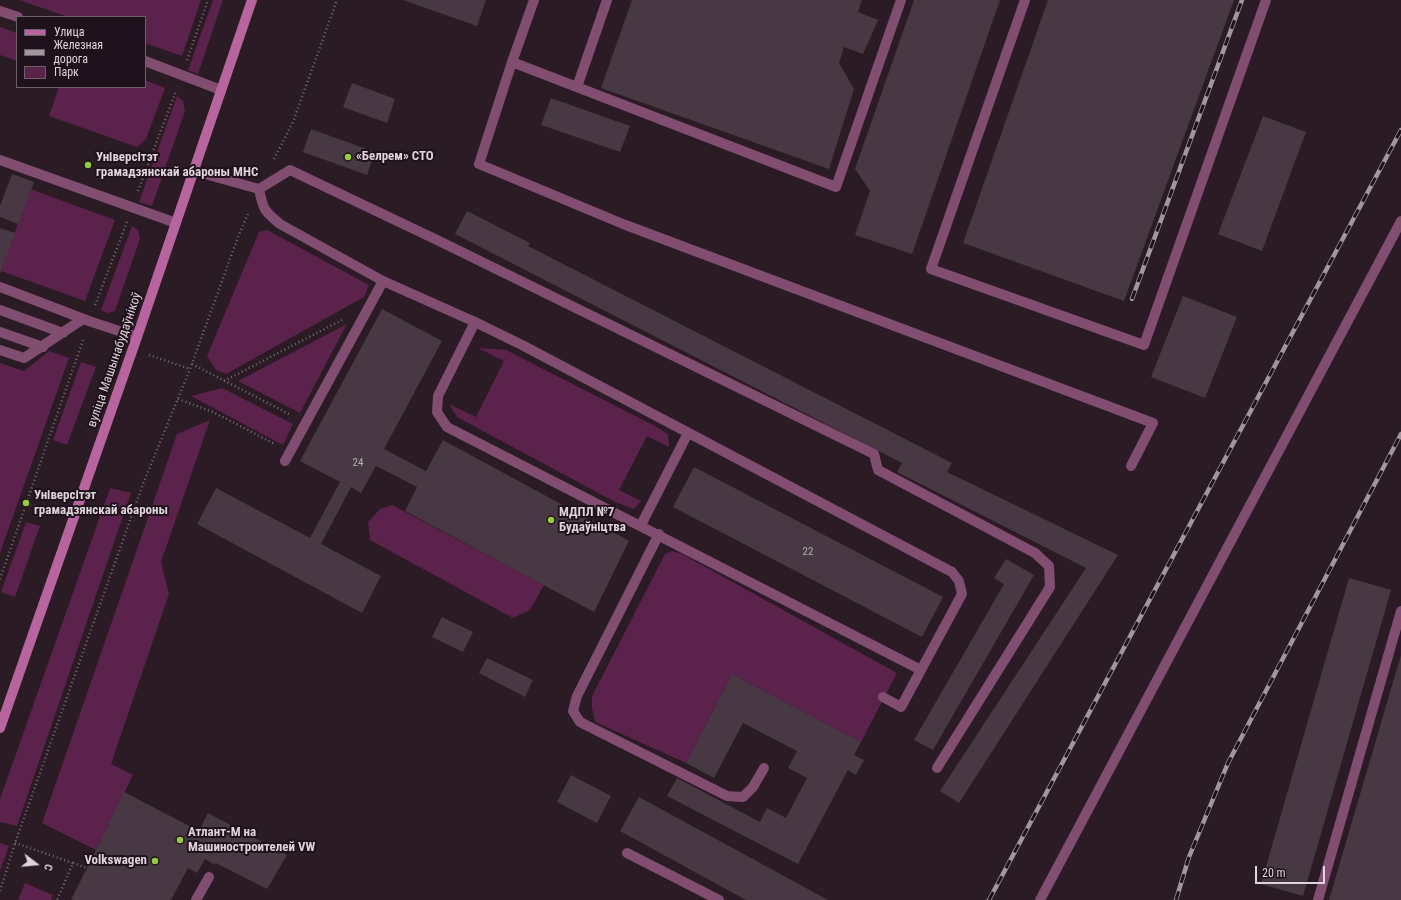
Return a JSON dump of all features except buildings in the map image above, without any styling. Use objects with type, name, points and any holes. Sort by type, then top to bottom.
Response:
[{"type":"main road","name":"вуліца Машынабудаўнікоў","points":[[0,728],[133,350],[252,0]]},
{"type":"lane","points":[[534,0],[479,164],[623,224],[1153,423],[1131,466]]},
{"type":"lane","points":[[576,87],[608,0]]},
{"type":"lane","points":[[512,62],[836,187],[901,0]]},
{"type":"lane","points":[[1025,0],[931,269],[1144,345],[1266,0]]},
{"type":"lane","points":[[0,11],[16,16]]},
{"type":"lane","points":[[146,61],[221,90]]},
{"type":"lane","points":[[0,160],[176,222]]},
{"type":"lane","points":[[194,171],[259,189],[290,170],[437,240],[874,454],[878,470],[1035,553],[1049,566],[1050,587],[937,768]]},
{"type":"lane","points":[[259,189],[262,206],[270,216],[280,224],[383,281],[475,322],[529,349],[952,572],[960,581],[962,594],[901,707],[883,697]]},
{"type":"lane","points":[[1040,900],[1401,221]]},
{"type":"lane","points":[[288,457],[383,281]]},
{"type":"lane","points":[[0,287],[137,337]]},
{"type":"lane","points":[[0,310],[62,332]]},
{"type":"lane","points":[[0,350],[24,358],[43,347],[83,318]]},
{"type":"lane","points":[[475,322],[438,396],[437,412],[447,427],[659,534],[921,670]]},
{"type":"lane","points":[[0,332],[43,347]]},
{"type":"lane","points":[[640,525],[688,433]]},
{"type":"lane","points":[[659,534],[577,696],[574,711],[580,722],[727,796],[743,797],[753,787],[764,768]]},
{"type":"lane","points":[[1318,900],[1401,611]]},
{"type":"lane","points":[[627,853],[719,900]]},
{"type":"lane","points":[[196,900],[209,877]]},
{"type":"path","points":[[182,74],[208,0]]},
{"type":"path","points":[[272,162],[293,122],[337,0]]},
{"type":"path","points":[[0,891],[15,843],[143,484],[192,364],[238,237],[259,189]]},
{"type":"path","points":[[224,381],[342,319]]},
{"type":"path","points":[[133,350],[190,369]]},
{"type":"path","points":[[192,364],[306,423]]},
{"type":"path","points":[[178,399],[213,412],[288,457]]},
{"type":"path","points":[[26,503],[73,519]]},
{"type":"path","points":[[15,843],[87,868]]},
{"type":"path","points":[[57,900],[73,863]]},
{"type":"green space","points":[[19,0],[201,0],[182,56],[146,43],[146,16],[65,16]]},
{"type":"green space","points":[[213,0],[223,0],[198,74],[188,70]]},
{"type":"green space","points":[[0,27],[16,33],[16,61],[0,55]]},
{"type":"green space","points":[[146,80],[165,88],[146,139],[137,147],[49,116],[59,88],[146,88]]},
{"type":"green space","points":[[177,96],[183,101],[185,111],[152,206],[139,202]]},
{"type":"green space","points":[[30,189],[115,220],[85,301],[1,271]]},
{"type":"green space","points":[[132,226],[138,230],[140,239],[115,311],[108,313],[101,310]]},
{"type":"green space","points":[[267,230],[369,285],[364,297],[226,374],[216,370],[207,356],[259,232]]},
{"type":"green space","points":[[347,324],[300,413],[238,381]]},
{"type":"green space","points":[[478,348],[506,350],[668,434],[669,447],[647,436],[619,490],[641,501],[634,509],[615,502],[457,417],[449,404],[476,417],[504,361]]},
{"type":"green space","points":[[49,351],[69,358],[0,553],[0,363],[24,371]]},
{"type":"green space","points":[[81,362],[96,367],[67,445],[53,440]]},
{"type":"green space","points":[[222,388],[293,424],[283,445],[191,396]]},
{"type":"green space","points":[[210,420],[161,562],[169,594],[111,764],[133,775],[96,850],[42,823],[177,434]]},
{"type":"green space","points":[[110,488],[131,493],[17,826],[0,822],[0,799]]},
{"type":"green space","points":[[392,505],[544,585],[530,610],[513,618],[370,540],[368,522],[380,509]]},
{"type":"green space","points":[[26,522],[40,526],[15,597],[1,592]]},
{"type":"green space","points":[[672,551],[682,554],[897,673],[861,742],[732,674],[686,763],[595,722],[592,708],[592,696],[665,554]]},
{"type":"green space","points":[[0,843],[9,846],[0,871]]},
{"type":"green space","points":[[25,883],[53,895],[51,900],[18,900]]},
{"type":"railway","points":[[1132,299],[1242,0]]},
{"type":"railway","points":[[989,900],[1401,130]]},
{"type":"railway","points":[[1176,900],[1189,857],[1228,763],[1401,434]]},
{"type":"place","name":"«Белрем» СТО","points":[[348,157]]},
{"type":"place","name":"Універсітэт грамадзянскай абароны МНС","points":[[88,165]]},
{"type":"place","name":"Універсітэт грамадзянскай абароны","points":[[26,503]]},
{"type":"place","name":"МДПЛ №7 Будаўніцтва","points":[[551,520]]},
{"type":"place","name":"Атлант-М на Машиностроителей VW","points":[[180,840]]},
{"type":"place","name":"Volkswagen","points":[[155,861]]}]
